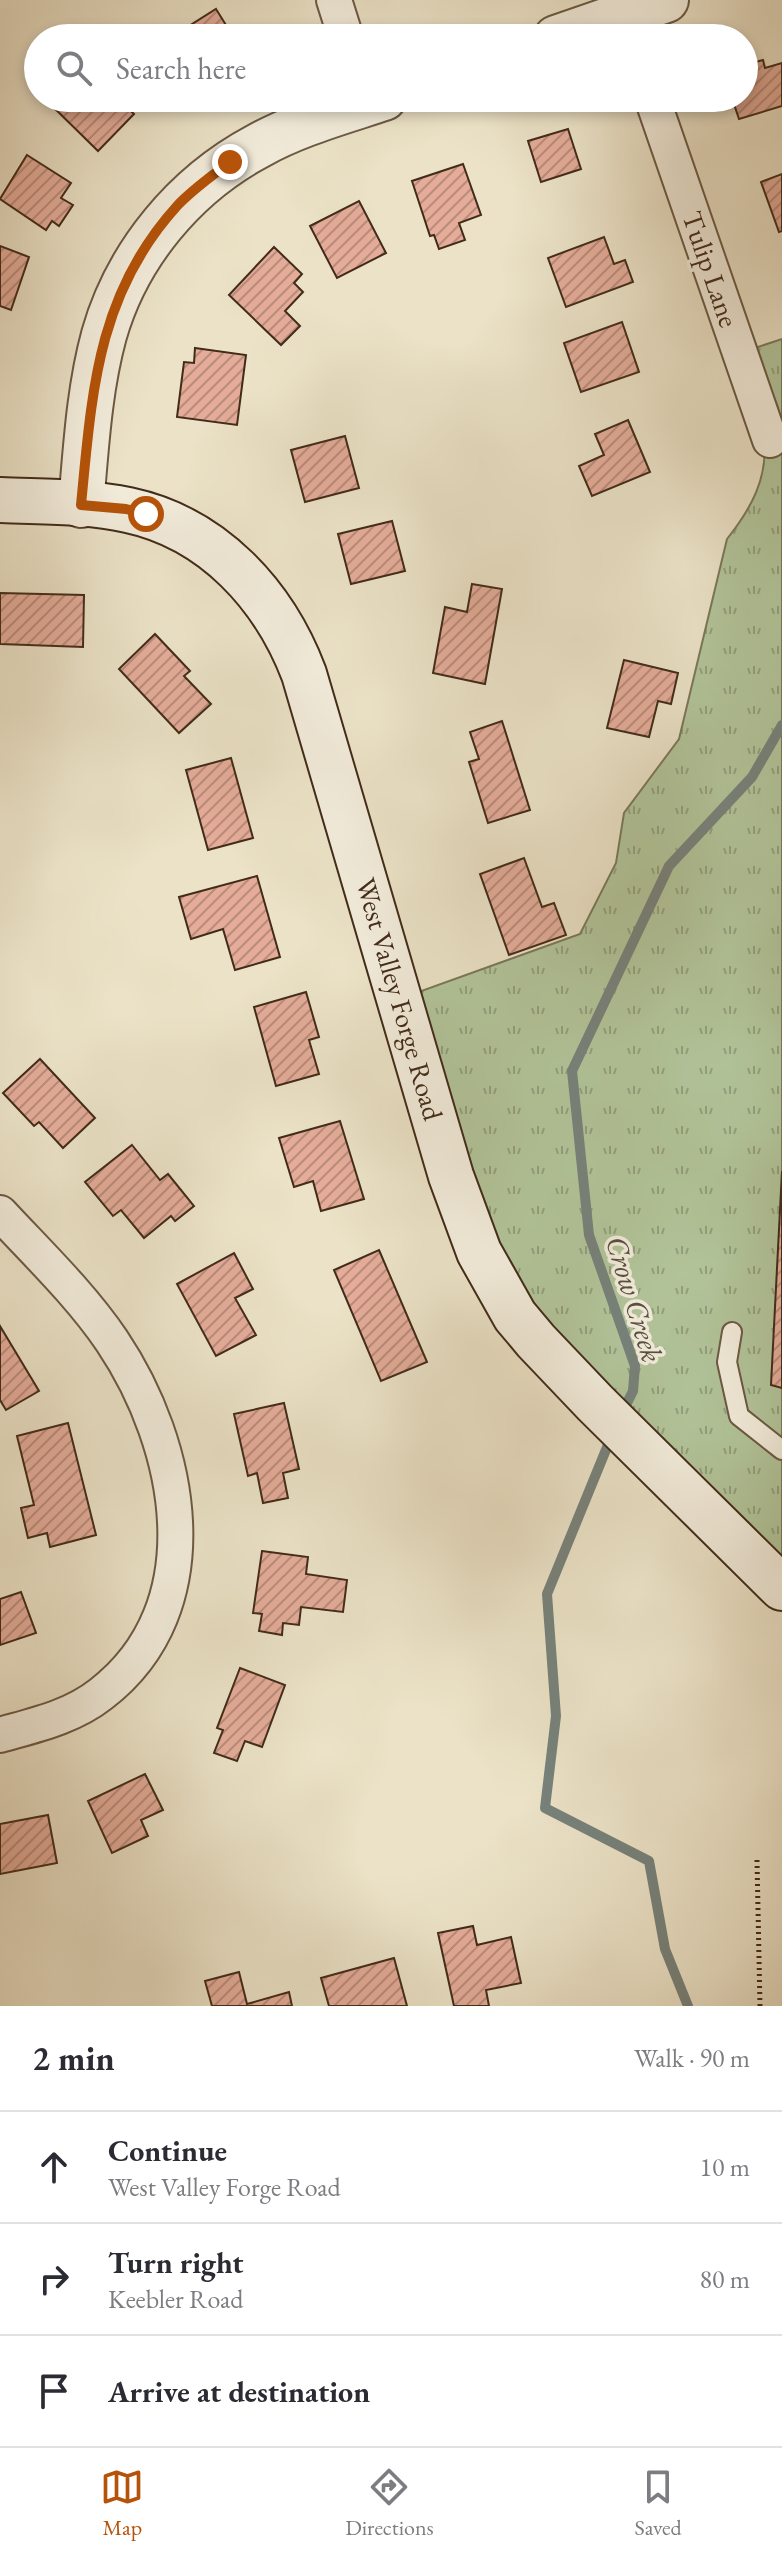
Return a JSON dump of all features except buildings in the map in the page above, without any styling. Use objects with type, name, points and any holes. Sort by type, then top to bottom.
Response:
[{"type":"main road","points":[[631,24],[666,0]]},
{"type":"main road","points":[[81,505],[90,409],[104,334],[117,299],[156,232],[178,205],[230,162],[261,144],[340,112]]},
{"type":"main road","name":"West Valley Forge Road","points":[[0,500],[126,509],[146,514],[187,531],[206,543],[241,572],[272,609],[304,674],[451,1176],[479,1252],[515,1316],[595,1403],[782,1588]]},
{"type":"street","points":[[334,0],[342,24]]},
{"type":"street","name":"Tulip Lane","points":[[657,112],[770,440]]},
{"type":"street","points":[[0,1213],[87,1308],[134,1377],[164,1457],[174,1499],[177,1532],[175,1563],[168,1595],[143,1653],[99,1696],[73,1711],[0,1735]]},
{"type":"lane","points":[[732,1332],[727,1362],[739,1416],[782,1450]]},
{"type":"path","points":[[757,1860],[760,2006]]},
{"type":"green space","points":[[782,339],[782,1588],[536,1341],[399,999],[580,934],[616,863],[624,813],[679,739],[727,539],[756,492],[763,471],[763,429],[740,353]]},
{"type":"waterway","name":"Crow Creek","points":[[622,1413],[633,1391],[635,1366],[589,1235],[572,1071],[669,866],[752,777],[782,725]]},
{"type":"waterway","name":"Crow Creek","points":[[612,1435],[547,1594],[556,1716],[545,1808],[649,1861],[665,1949],[688,2006]]},
{"type":"route","points":[[146,514],[81,505],[90,409],[104,334],[117,299],[156,232],[178,205],[230,162]]}]
